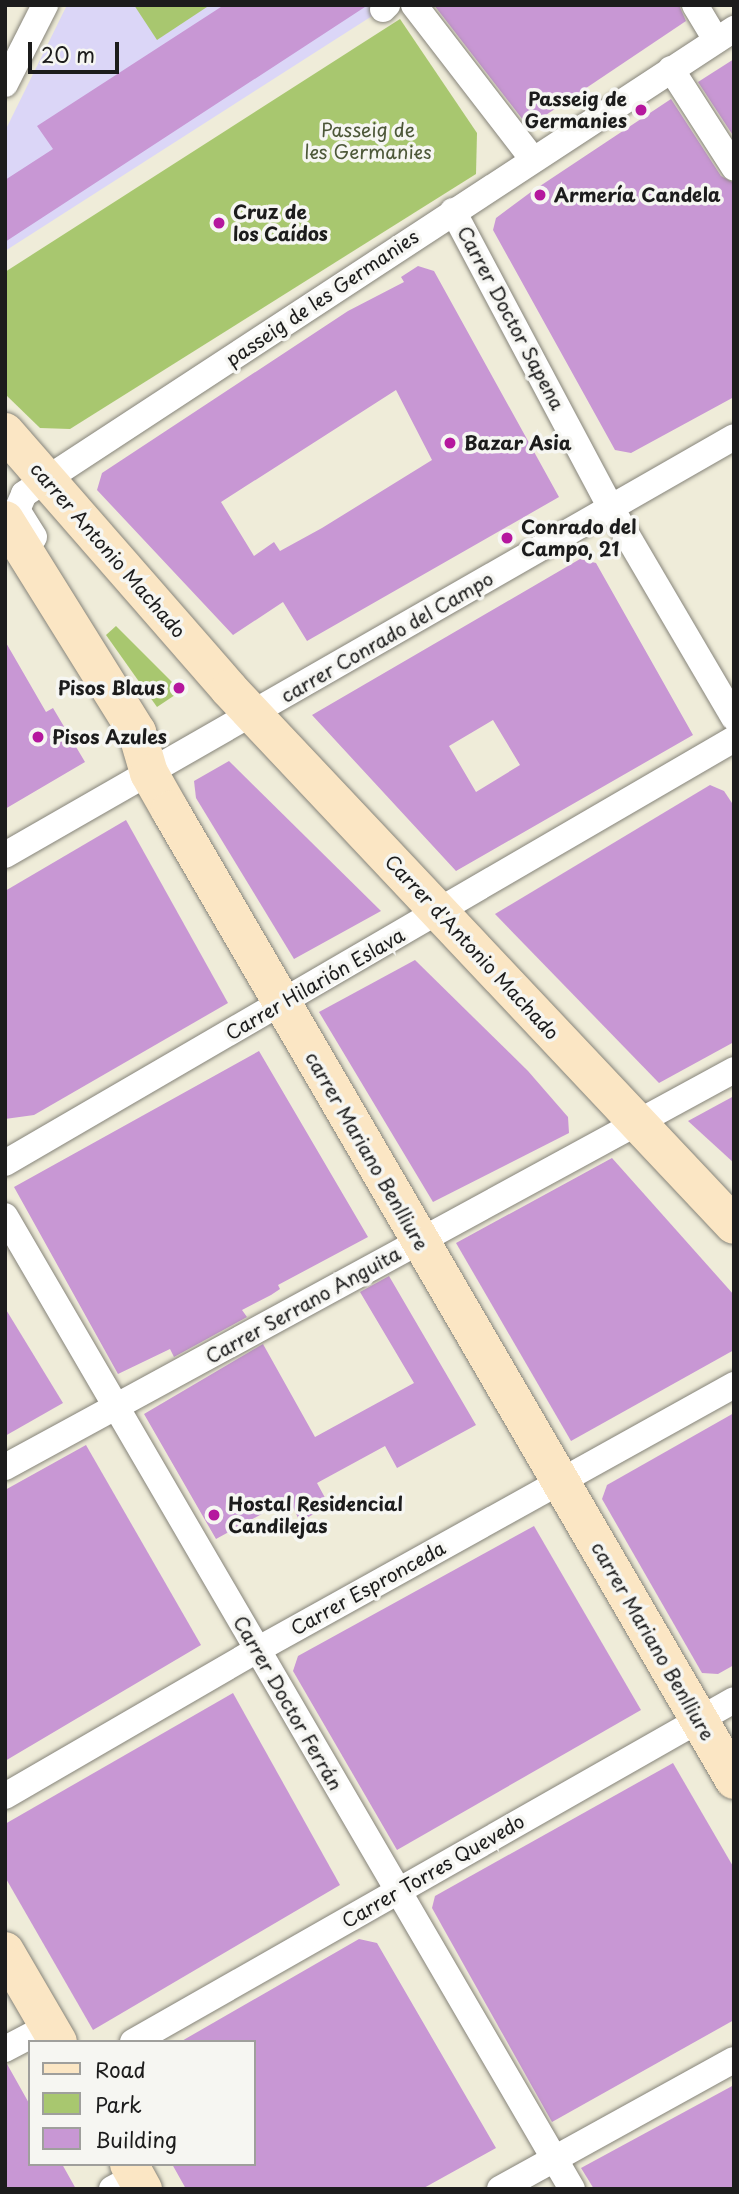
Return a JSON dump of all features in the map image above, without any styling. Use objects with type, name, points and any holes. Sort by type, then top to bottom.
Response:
[{"type":"street","points":[[5,85],[45,5]]},
{"type":"street","points":[[414,5],[532,158]]},
{"type":"street","points":[[695,5],[725,34]]},
{"type":"street","name":"passeig de les Germanies","points":[[43,575],[38,544],[18,510],[24,494],[532,158],[725,34]]},
{"type":"street","points":[[671,69],[734,167]]},
{"type":"street","name":"Carrer Doctor Sapena","points":[[453,211],[611,508],[734,718]]},
{"type":"street","name":"carrer Antonio Machado","points":[[5,432],[211,668]]},
{"type":"street","name":"carrer Conrado del Campo","points":[[5,855],[734,438]]},
{"type":"street","name":"carrer Mariano Benlliure","points":[[5,520],[43,575],[137,732],[149,773],[734,1780]]},
{"type":"street","name":"Carrer d'Antonio Machado","points":[[211,668],[734,1225]]},
{"type":"street","name":"Carrer Hilarión Eslava","points":[[5,1163],[734,739]]},
{"type":"street","name":"Carrer Serrano Anguita","points":[[5,1467],[734,1070]]},
{"type":"street","name":"Carrer Doctor Ferrán","points":[[5,1216],[572,2189]]},
{"type":"street","name":"Carrer Espronceda","points":[[5,1796],[257,1650],[734,1385]]},
{"type":"street","name":"Carrer Torres Quevedo","points":[[137,2040],[734,1700]]},
{"type":"street","points":[[5,1951],[53,2034],[34,2040]]},
{"type":"street","points":[[5,2049],[28,2042]]},
{"type":"street","points":[[500,2189],[734,2060]]},
{"type":"shaded area","points":[[67,5],[379,5],[383,9],[5,251],[5,131]]},
{"type":"green space","points":[[134,5],[210,5],[157,40]]},
{"type":"green space","name":"Passeig de les Germanies","points":[[400,19],[477,133],[476,174],[70,429],[40,428],[5,394],[5,272]]},
{"type":"green space","points":[[116,626],[181,691],[157,707],[106,635]]},
{"type":"building","points":[[224,5],[368,5],[5,242],[5,180],[53,149],[37,126]]},
{"type":"building","points":[[434,5],[679,5],[686,21],[534,123],[523,120]]},
{"type":"building","points":[[734,59],[734,137],[698,82]]},
{"type":"building","points":[[671,99],[721,176],[734,183],[734,397],[631,453],[615,450],[493,230],[496,218],[531,192]]},
{"type":"building","points":[[418,266],[434,271],[559,497],[307,641],[283,602],[233,635],[97,490],[102,473],[348,311],[404,282],[401,277]],"holes":[[[396,390],[432,460],[280,551],[274,542],[254,556],[221,502]]]},
{"type":"building","points":[[580,559],[596,563],[693,735],[456,871],[312,715]],"holes":[[[493,720],[520,765],[476,792],[449,746]]]},
{"type":"building","name":"Pisos Azules","points":[[5,641],[46,712],[53,708],[85,762],[5,809]]},
{"type":"building","points":[[229,761],[381,911],[294,959],[196,798],[194,781]]},
{"type":"building","points":[[710,785],[724,791],[734,806],[734,1042],[659,1083],[495,914]]},
{"type":"building","points":[[126,820],[228,1003],[34,1115],[5,1119],[5,891]]},
{"type":"building","points":[[415,960],[528,1071],[568,1117],[569,1133],[433,1202],[319,1012]]},
{"type":"building","points":[[259,1051],[368,1237],[278,1285],[280,1289],[242,1310],[247,1317],[174,1357],[170,1349],[118,1374],[14,1187]]},
{"type":"building","points":[[734,1096],[734,1163],[688,1121]]},
{"type":"building","points":[[612,1158],[734,1295],[734,1350],[571,1441],[456,1243]]},
{"type":"building","points":[[389,1276],[476,1425],[397,1468],[385,1446],[317,1483],[329,1505],[300,1522],[289,1499],[216,1539],[144,1414],[263,1344],[315,1437],[414,1383],[360,1292]]},
{"type":"building","points":[[5,1308],[63,1403],[5,1436]]},
{"type":"building","points":[[734,1413],[734,1665],[718,1674],[702,1673],[602,1499],[607,1485]]},
{"type":"building","points":[[86,1445],[201,1645],[5,1761],[5,1490]]},
{"type":"building","points":[[534,1526],[641,1710],[397,1850],[293,1671],[298,1656]]},
{"type":"building","points":[[233,1693],[340,1885],[93,2030],[5,1877],[5,1824]]},
{"type":"building","points":[[673,1763],[734,1868],[734,2020],[552,2122],[432,1908],[435,1896]]},
{"type":"building","points":[[359,1939],[377,1943],[496,2148],[422,2189],[186,2189],[173,2166],[256,2166],[256,2040],[183,2040]]},
{"type":"building","points":[[7,2064],[28,2101],[28,2166],[63,2166],[76,2189],[5,2189]]},
{"type":"building","points":[[734,2085],[734,2189],[594,2189],[581,2168]]},
{"type":"place","name":"Passeig de Germanies","points":[[641,110]]},
{"type":"place","name":"Armería Candela","points":[[540,195]]},
{"type":"place","name":"Cruz de los Caídos","points":[[219,223]]},
{"type":"place","name":"Bazar Asia","points":[[450,443]]},
{"type":"place","name":"Conrado del Campo, 21","points":[[507,538]]},
{"type":"place","name":"Pisos Blaus","points":[[179,688]]},
{"type":"place","name":"Pisos Azules","points":[[38,737]]},
{"type":"place","name":"Hostal Residencial Candilejas","points":[[214,1515]]}]
